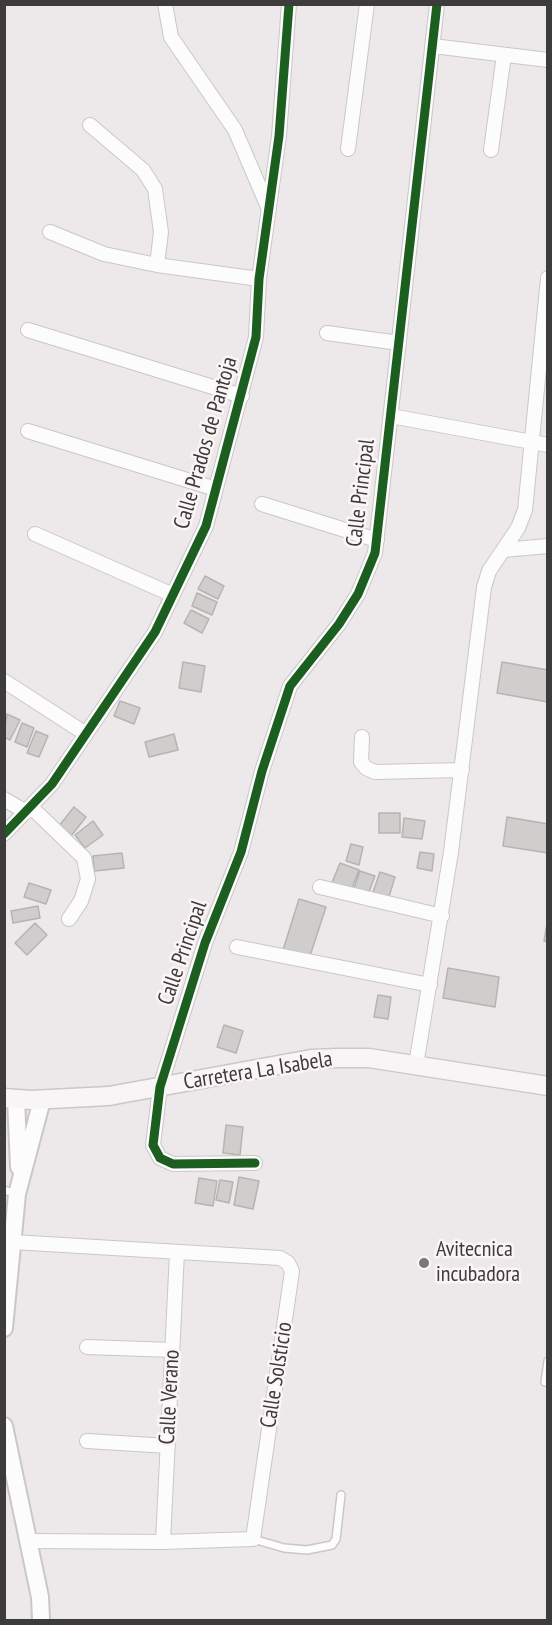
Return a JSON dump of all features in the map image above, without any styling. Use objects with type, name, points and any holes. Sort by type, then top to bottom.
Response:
[{"type":"main road","name":"Carretera La Isabela","points":[[10,1099],[42,1100],[109,1096],[311,1059],[369,1058],[547,1084]]},
{"type":"street","points":[[165,4],[171,37],[235,130],[269,208]]},
{"type":"street","name":"Calle Prados de Pantoja","points":[[4,834],[52,784],[155,632],[206,526],[256,337],[259,279],[279,136],[289,4]]},
{"type":"street","points":[[348,148],[367,4]]},
{"type":"street","name":"Calle Principal","points":[[255,1163],[173,1164],[160,1158],[153,1144],[160,1087],[205,943],[240,852],[262,771],[290,686],[339,624],[358,594],[375,553],[437,4]]},
{"type":"street","points":[[433,46],[548,60]]},
{"type":"street","points":[[491,150],[504,55]]},
{"type":"street","points":[[90,125],[143,170],[155,189],[161,232],[157,265]]},
{"type":"street","points":[[50,232],[104,254],[157,265],[259,279]]},
{"type":"street","points":[[416,1065],[442,916],[484,587],[489,572],[518,528],[525,510],[544,350],[548,278]]},
{"type":"street","points":[[28,330],[242,396]]},
{"type":"street","points":[[327,333],[399,343]]},
{"type":"street","points":[[391,416],[548,445]]},
{"type":"street","points":[[28,432],[216,489]]},
{"type":"street","points":[[262,504],[377,540]]},
{"type":"street","points":[[35,534],[173,595]]},
{"type":"street","points":[[503,550],[548,546]]},
{"type":"street","points":[[4,681],[86,734]]},
{"type":"street","points":[[362,737],[361,762],[375,772],[462,770]]},
{"type":"street","points":[[4,799],[29,809],[84,858],[88,879],[81,901],[69,919]]},
{"type":"street","points":[[320,887],[442,916]]},
{"type":"street","points":[[237,947],[430,985]]},
{"type":"street","points":[[4,1328],[14,1189],[10,1099]]},
{"type":"street","points":[[14,1189],[42,1100]]},
{"type":"street","name":"Calle Solsticio","points":[[9,1242],[280,1258],[288,1263],[292,1271],[253,1539]]},
{"type":"street","name":"Calle Verano","points":[[163,1542],[177,1252]]},
{"type":"street","points":[[87,1347],[172,1350]]},
{"type":"street","points":[[4,1426],[9,1465],[40,1597],[41,1620]]},
{"type":"street","points":[[87,1441],[168,1446]]},
{"type":"street","points":[[28,1541],[163,1542],[253,1539]]},
{"type":"lane","points":[[545,1382],[548,1361]]},
{"type":"lane","points":[[253,1539],[284,1548],[307,1550],[332,1545],[336,1539],[341,1495]]},
{"type":"building","points":[[205,576],[224,586],[218,599],[198,589]]},
{"type":"building","points":[[197,593],[217,602],[212,615],[192,606]]},
{"type":"building","points":[[191,610],[209,619],[202,633],[184,623]]},
{"type":"building","points":[[183,662],[205,666],[201,692],[179,688]]},
{"type":"building","points":[[502,662],[548,670],[548,702],[497,693]]},
{"type":"building","points":[[120,701],[140,708],[134,724],[114,716]]},
{"type":"building","points":[[7,714],[20,720],[10,740],[4,737]]},
{"type":"building","points":[[22,723],[34,728],[27,747],[15,742]]},
{"type":"building","points":[[36,731],[48,736],[39,757],[27,753]]},
{"type":"building","points":[[174,734],[178,750],[149,757],[145,742]]},
{"type":"building","points":[[74,807],[86,817],[71,836],[59,826]]},
{"type":"building","points":[[379,813],[400,813],[400,833],[379,833]]},
{"type":"building","points":[[507,817],[548,824],[548,853],[503,846]]},
{"type":"building","points":[[404,818],[425,821],[422,839],[402,837]]},
{"type":"building","points":[[93,821],[103,835],[85,848],[75,835]]},
{"type":"building","points":[[351,844],[363,847],[359,865],[346,861]]},
{"type":"building","points":[[420,852],[434,854],[432,871],[417,868]]},
{"type":"building","points":[[122,853],[124,868],[94,871],[93,856]]},
{"type":"building","points":[[340,863],[359,870],[350,893],[331,885]]},
{"type":"building","points":[[360,871],[375,876],[367,897],[353,891]]},
{"type":"building","points":[[380,872],[395,877],[388,900],[372,895]]},
{"type":"building","points":[[29,883],[51,890],[46,904],[24,897]]},
{"type":"building","points":[[299,899],[326,907],[309,959],[283,950]]},
{"type":"building","points":[[38,906],[40,918],[13,923],[11,911]]},
{"type":"building","points":[[548,917],[548,942],[544,941]]},
{"type":"building","points":[[35,923],[47,935],[27,955],[15,943]]},
{"type":"building","points":[[448,968],[499,977],[495,1007],[443,998]]},
{"type":"building","points":[[378,995],[391,997],[388,1019],[374,1017]]},
{"type":"building","points":[[224,1025],[243,1031],[236,1053],[217,1047]]},
{"type":"building","points":[[226,1125],[243,1127],[240,1155],[223,1153]]},
{"type":"building","points":[[239,1177],[259,1181],[253,1209],[234,1205]]},
{"type":"building","points":[[199,1178],[217,1181],[213,1206],[195,1203]]},
{"type":"building","points":[[220,1180],[233,1182],[229,1203],[216,1200]]},
{"type":"cycle path","points":[[4,834],[52,784],[155,632],[206,526],[256,337],[259,279],[279,136],[289,4]]},
{"type":"cycle path","points":[[255,1163],[173,1164],[160,1158],[153,1145],[160,1087],[205,943],[241,852],[262,771],[290,686],[339,624],[358,594],[375,553],[437,4]]},
{"type":"place","name":"Avitecnica incubadora","points":[[424,1263]]}]
